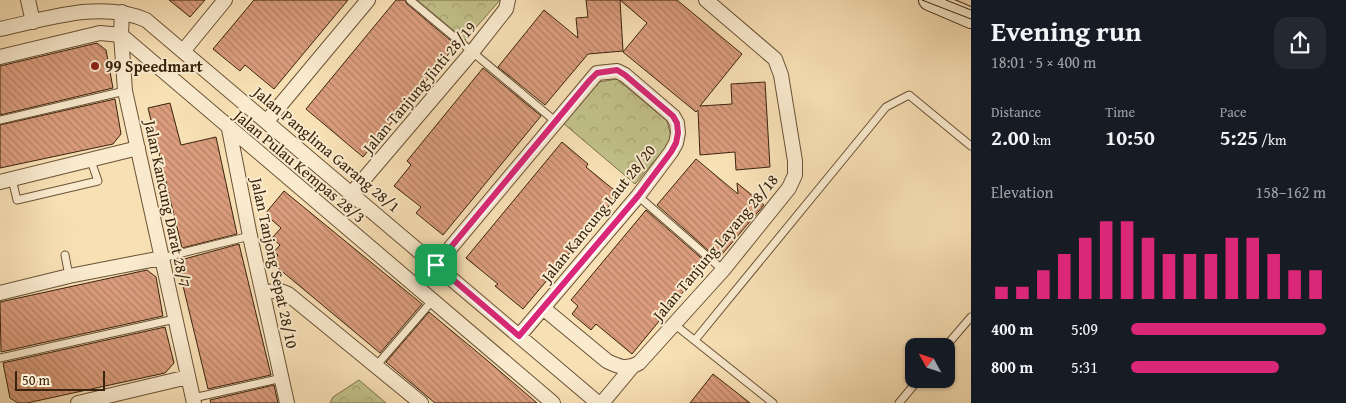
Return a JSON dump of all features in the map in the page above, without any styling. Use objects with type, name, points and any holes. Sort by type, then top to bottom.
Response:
[{"type":"main road","points":[[929,0],[971,18]]},
{"type":"street","points":[[28,0],[33,22]]},
{"type":"street","points":[[184,50],[225,0]]},
{"type":"street","points":[[267,121],[368,0]]},
{"type":"street","name":"Jalan Tanjung Jinti 28/19","points":[[352,193],[473,51],[506,9],[508,0]]},
{"type":"street","name":"Jalan Tanjung Layang 28/18","points":[[602,403],[632,367],[639,363],[723,270],[789,188],[796,169],[781,75],[775,59],[706,0]]},
{"type":"street","name":"Jalan Panglima Garang 28/1","points":[[0,29],[93,9],[122,12],[146,20],[184,50],[598,403]]},
{"type":"street","name":"Jalan Kancung Darat 28/7","points":[[122,12],[121,35],[125,92],[193,401]]},
{"type":"street","points":[[0,57],[100,33],[121,35]]},
{"type":"street","name":"Jalan Pulau Kempas 28/3","points":[[121,35],[229,129],[553,403]]},
{"type":"street","name":"Jalan Kancung Laut 28/20","points":[[436,265],[597,73],[617,70],[673,116],[677,123],[676,143],[638,196],[519,336]]},
{"type":"street","name":"Jalan Tanjong Sepat 28/10","points":[[229,129],[250,236],[287,403]]},
{"type":"street","points":[[6,180],[138,148]]},
{"type":"street","points":[[0,293],[69,276],[162,258]]},
{"type":"street","points":[[264,293],[278,290],[288,294],[421,403]]},
{"type":"street","points":[[543,308],[607,361],[618,366],[632,367]]},
{"type":"street","points":[[78,403],[188,377]]},
{"type":"lane","points":[[410,0],[555,121]]},
{"type":"lane","points":[[0,120],[125,92]]},
{"type":"lane","points":[[695,340],[886,107],[909,95],[971,146]]},
{"type":"lane","points":[[6,180],[16,200],[98,181],[91,160]]},
{"type":"lane","points":[[638,196],[723,270]]},
{"type":"lane","points":[[162,258],[250,236]]},
{"type":"lane","points":[[65,255],[69,276]]},
{"type":"lane","points":[[376,366],[432,301]]},
{"type":"lane","points":[[953,338],[971,317]]},
{"type":"lane","points":[[0,358],[175,319]]},
{"type":"lane","points":[[674,324],[773,403]]},
{"type":"lane","points":[[193,401],[282,378]]},
{"type":"lane","points":[[899,403],[912,388]]},
{"type":"green space","points":[[417,0],[500,0],[465,40]]},
{"type":"green space","points":[[617,79],[667,121],[672,140],[635,184],[563,123],[599,82]]},
{"type":"green space","points":[[359,380],[386,403],[330,403],[333,397]]},
{"type":"building","points":[[169,0],[205,0],[190,17]]},
{"type":"building","points":[[254,0],[348,0],[274,89],[245,65],[240,71],[213,49]]},
{"type":"building","points":[[396,0],[405,0],[407,4],[456,45],[363,157],[306,109]]},
{"type":"building","points":[[586,0],[620,0],[623,51],[588,54],[545,105],[498,67],[544,10],[578,38],[576,18],[588,17]]},
{"type":"building","points":[[620,0],[677,0],[742,54],[700,106],[732,104],[731,84],[765,82],[770,167],[736,170],[735,152],[700,155],[698,110],[696,112],[623,52],[647,23]]},
{"type":"building","points":[[97,43],[106,50],[113,88],[0,115],[0,66]]},
{"type":"building","points":[[483,68],[541,116],[443,235],[416,213],[421,207],[394,186],[411,165],[407,161]]},
{"type":"building","points":[[115,99],[121,134],[113,144],[0,168],[0,125]]},
{"type":"building","points":[[170,103],[181,145],[216,137],[237,234],[182,248],[148,108]]},
{"type":"building","points":[[562,142],[588,164],[586,167],[619,194],[523,309],[495,286],[498,284],[466,258]]},
{"type":"building","points":[[696,159],[738,194],[737,183],[764,205],[718,259],[657,205]]},
{"type":"building","points":[[284,191],[422,304],[380,353],[272,263],[278,255],[274,252],[280,245],[272,238],[281,228],[265,214]]},
{"type":"building","points":[[646,210],[707,263],[632,354],[596,324],[591,330],[572,314],[578,306],[571,300]]},
{"type":"building","points":[[239,244],[271,375],[208,389],[177,261]]},
{"type":"building","points":[[147,270],[156,277],[163,316],[1,352],[0,302]]},
{"type":"building","points":[[429,312],[537,403],[435,403],[386,362]]},
{"type":"building","points":[[165,327],[174,363],[165,373],[27,403],[18,403],[10,398],[3,363]]},
{"type":"building","points":[[713,374],[750,403],[690,403]]},
{"type":"building","points":[[274,385],[278,403],[211,403],[210,400]]},
{"type":"tram line","points":[[922,0],[971,19]]},
{"type":"tram line","points":[[946,0],[971,10]]},
{"type":"place","name":"99 Speedmart","points":[[95,66]]},
{"type":"route","points":[[617,70],[673,116],[677,123],[678,133],[676,143],[671,152],[638,196],[519,336],[436,265],[597,73],[617,70]]}]
